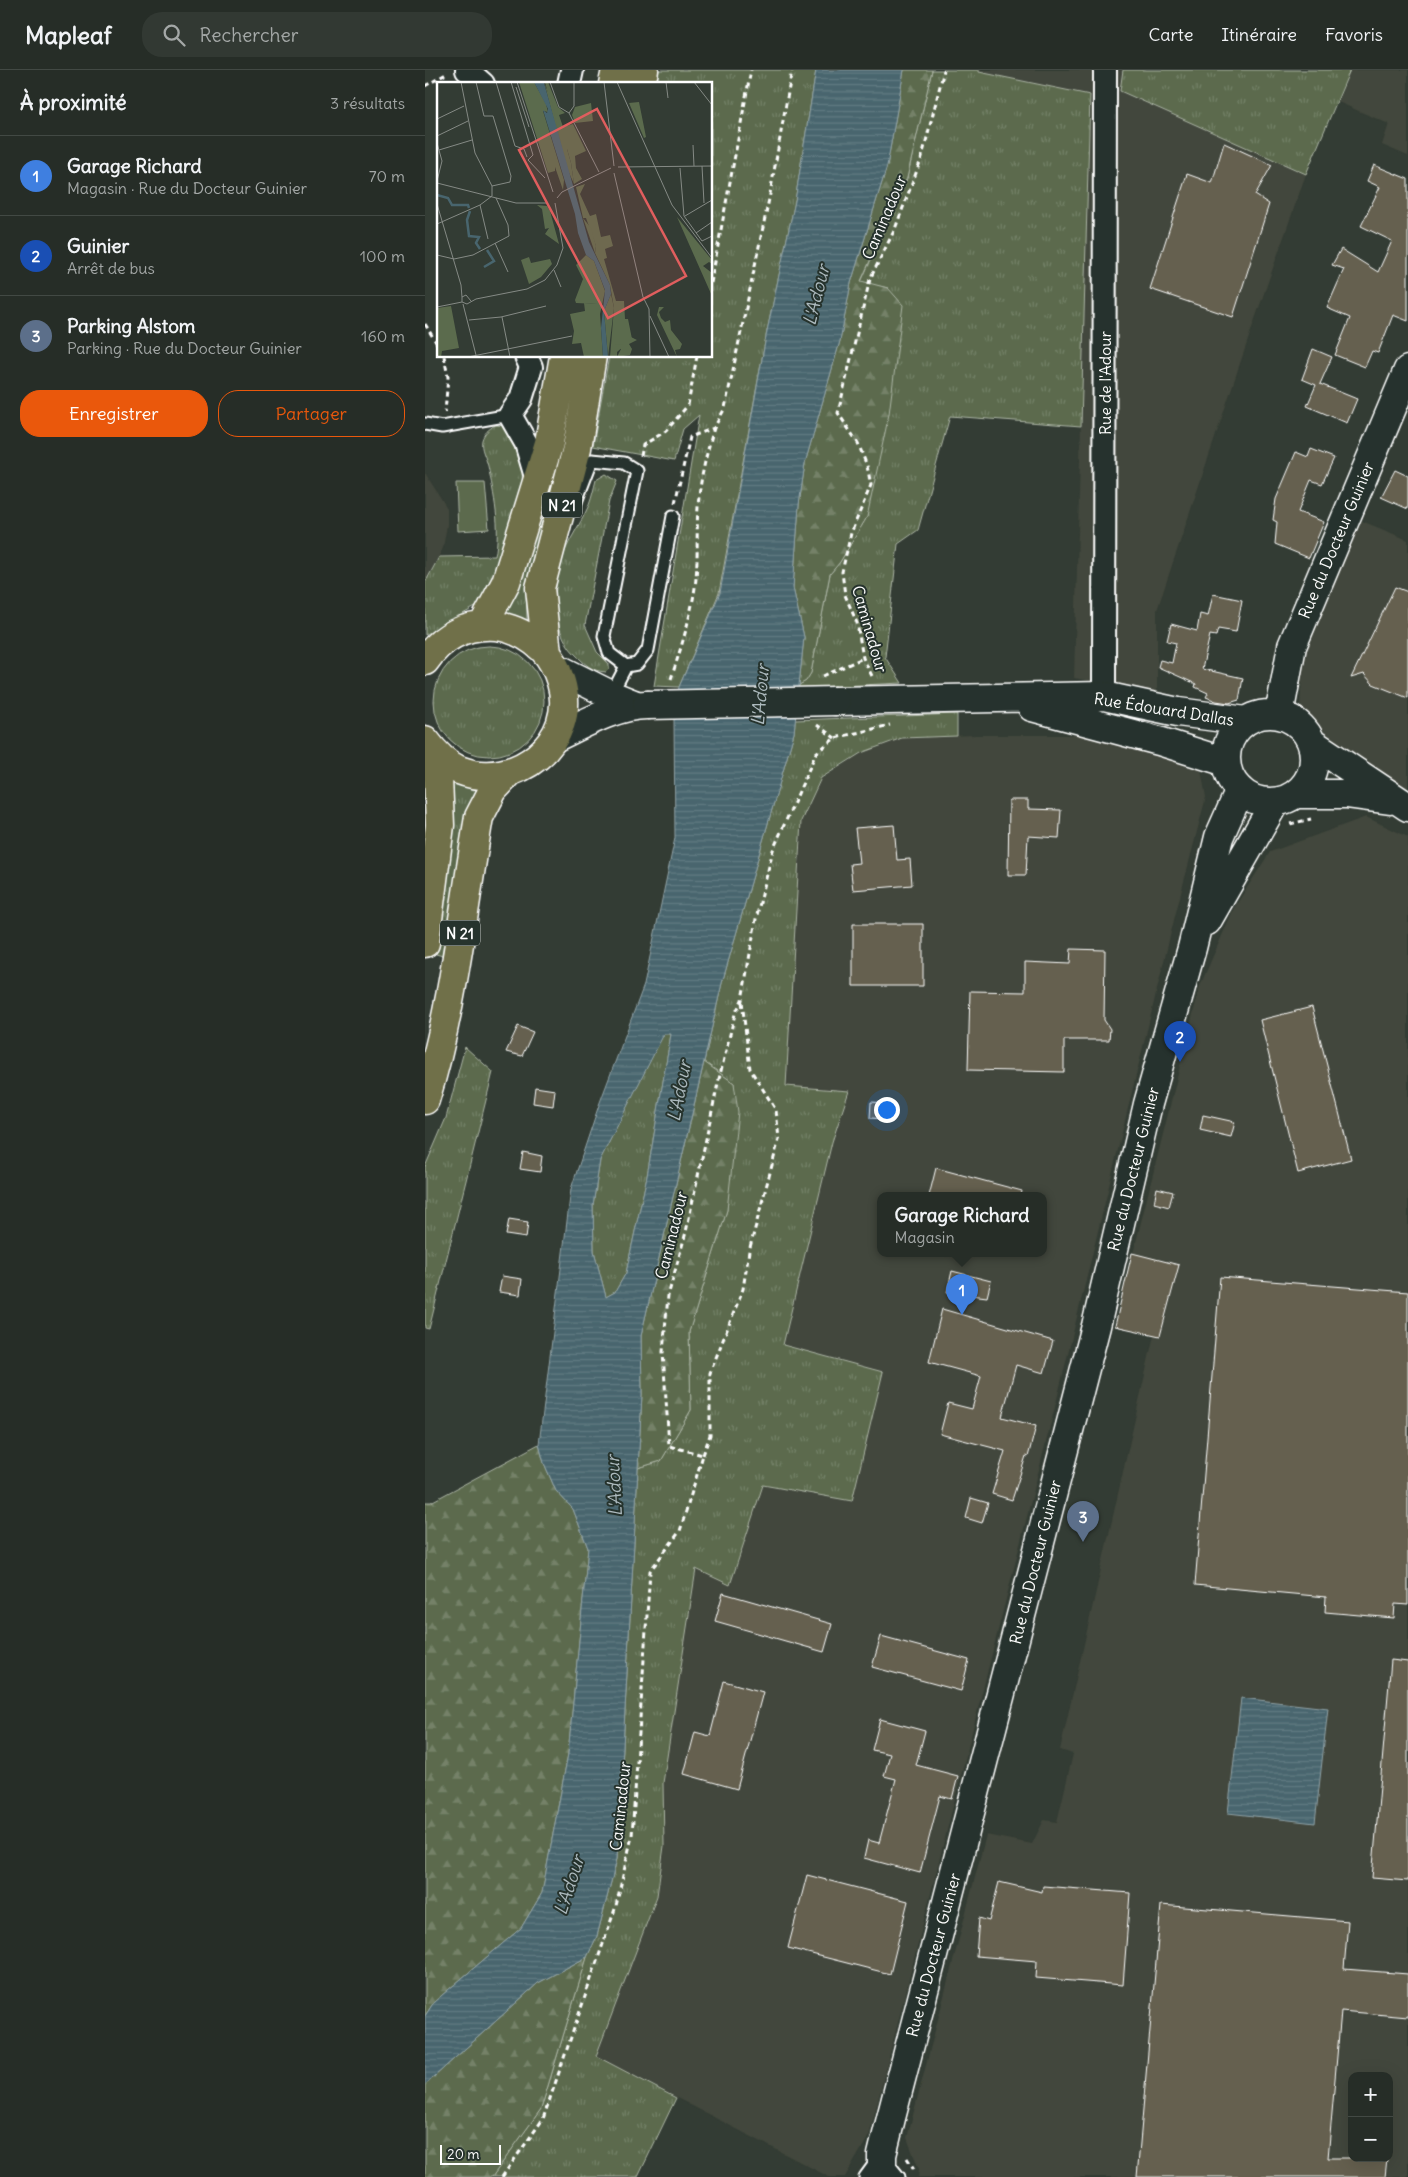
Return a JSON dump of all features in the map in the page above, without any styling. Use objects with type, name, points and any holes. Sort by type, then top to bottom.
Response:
[{"type":"main road","name":"N 21","points":[[483,625],[506,582],[549,443],[564,358]]},
{"type":"main road","name":"N 21","points":[[552,661],[540,588],[577,448],[592,358]]},
{"type":"main road","name":"Rue du Docteur Guinier","points":[[1279,715],[1292,646],[1408,370]]},
{"type":"main road","points":[[428,653],[447,637],[465,629],[483,625],[507,627],[529,637],[552,661],[631,701]]},
{"type":"main road","points":[[431,748],[459,769],[484,776],[509,773],[527,765],[542,754],[554,738],[563,716],[564,691],[552,661]]},
{"type":"main road","name":"Rue Édouard Dallas","points":[[631,701],[836,701],[1103,696],[1178,712],[1246,721]]},
{"type":"main road","name":"Rue Édouard Dallas","points":[[992,698],[1071,716],[1227,762]]},
{"type":"main road","points":[[554,738],[631,701]]},
{"type":"main road","points":[[1191,948],[1286,798],[1307,784],[1313,771],[1315,757],[1312,743],[1304,730],[1293,720],[1279,715],[1256,716],[1246,721],[1231,739],[1227,762],[1229,774],[1240,790],[1250,797],[1262,802],[1286,798],[1346,794],[1402,804]]},
{"type":"main road","points":[[1312,743],[1402,804]]},
{"type":"main road","name":"N 21","points":[[425,943],[440,825],[431,748]]},
{"type":"main road","name":"N 21","points":[[425,1100],[435,1070],[479,817],[493,790],[509,773]]},
{"type":"main road","points":[[1191,948],[1219,837],[1240,790]]},
{"type":"main road","name":"Rue du Docteur Guinier","points":[[882,2166],[1096,1326],[1147,1104],[1191,948]]},
{"type":"street","name":"Rue de l'Adour","points":[[1103,696],[1105,70]]},
{"type":"street","points":[[458,71],[479,82]]},
{"type":"street","points":[[527,358],[531,367],[521,399],[510,415],[526,443],[537,480]]},
{"type":"lane","points":[[425,424],[442,427],[510,415]]},
{"type":"lane","points":[[552,542],[568,525],[591,460],[624,463],[637,470],[604,636],[609,653],[626,666],[631,701]]},
{"type":"lane","points":[[626,666],[637,664],[648,650],[673,516]]},
{"type":"lane","points":[[865,2177],[882,2166],[899,2177]]},
{"type":"path","points":[[713,272],[751,70]]},
{"type":"path","points":[[671,679],[683,644],[694,594],[703,464],[714,428],[725,408],[771,194],[792,70]]},
{"type":"path","name":"Caminadour","points":[[873,700],[872,676],[863,658],[857,623],[845,595],[842,572],[851,533],[871,485],[867,466],[858,443],[838,413],[870,279],[895,229],[922,157],[944,70]]},
{"type":"path","points":[[425,86],[458,71]]},
{"type":"path","points":[[425,324],[437,344]]},
{"type":"path","points":[[442,427],[448,377],[444,358]]},
{"type":"path","points":[[637,470],[643,445],[666,431],[688,405],[697,358]]},
{"type":"path","points":[[673,516],[690,437],[714,428]]},
{"type":"path","points":[[829,674],[863,658]]},
{"type":"path","points":[[810,720],[835,738]]},
{"type":"path","name":"Caminadour","points":[[502,2177],[543,2119],[616,1906],[633,1836],[650,1572],[680,1531],[710,1435],[710,1373],[743,1289],[749,1251],[779,1139],[776,1110],[750,1069],[742,1000],[756,919],[773,850],[816,753],[835,738],[899,725]]},
{"type":"path","name":"Caminadour","points":[[703,1455],[669,1446],[663,1352],[668,1296],[686,1232],[712,1109],[735,1014],[742,1000]]},
{"type":"shaded area","points":[[979,70],[1123,70],[1120,91],[1306,174],[1157,610],[1157,692],[1074,678],[1090,95],[978,72]]},
{"type":"shaded area","points":[[1350,70],[1408,70],[1408,156],[1382,145],[1389,124],[1338,102]]},
{"type":"shaded area","points":[[425,473],[447,508],[447,525],[443,548],[425,583]]},
{"type":"shaded area","points":[[1362,521],[1408,540],[1408,791],[1325,733],[1300,709],[1303,655],[1315,618]]},
{"type":"shaded area","points":[[974,735],[1080,735],[1118,742],[1201,770],[1206,797],[1055,1407],[869,2136],[845,2177],[829,2177],[596,2056],[657,1896],[664,1846],[663,1783],[696,1569],[730,1585],[762,1485],[883,1372],[783,1345],[832,1142],[849,1091],[786,1086],[801,821],[821,779],[861,753],[902,738]]},
{"type":"shaded area","points":[[1366,817],[1408,837],[1408,2177],[918,2177],[919,2169],[907,2138],[986,1835],[1032,1844],[1044,1820],[1057,1822],[1073,1754],[1060,1750],[1154,1335],[1115,1326],[1200,986],[1234,908],[1270,852]]},
{"type":"green space","points":[[659,70],[816,70],[795,201],[767,331],[719,593],[679,687],[654,686],[699,415],[683,429],[674,461],[593,446],[609,358],[713,358],[713,82],[657,82]]},
{"type":"green space","points":[[904,70],[932,70],[907,178],[861,281],[888,288],[903,305],[889,414],[867,517],[840,562],[830,574],[811,673],[806,681],[799,685],[804,637],[793,588],[799,505],[805,463],[840,341],[851,283],[887,166]]},
{"type":"green space","points":[[932,70],[979,70],[979,72],[1090,95],[1081,426],[950,416],[918,530],[898,544],[885,657],[902,683],[798,688],[811,673],[830,574],[840,562],[867,517],[888,288],[861,282],[907,178]]},
{"type":"green space","points":[[1123,70],[1350,70],[1306,174],[1120,91]]},
{"type":"green space","points":[[495,425],[507,426],[529,473],[496,579],[479,605],[425,635],[425,583],[439,557],[495,556],[497,545],[496,511],[482,443],[485,433]]},
{"type":"green space","points":[[606,474],[617,481],[609,501],[585,625],[597,652],[609,664],[609,669],[606,672],[596,670],[582,661],[567,644],[557,619],[556,592],[557,578],[564,553],[589,505],[596,480]]},
{"type":"green space","points":[[456,483],[485,483],[489,529],[458,531]]},
{"type":"green space","points":[[535,516],[546,521],[526,588],[527,620],[501,612]]},
{"type":"green space","points":[[489,646],[510,650],[528,662],[540,680],[544,701],[540,722],[528,740],[510,752],[489,756],[468,752],[450,740],[438,722],[434,701],[438,680],[450,662],[468,650]]},
{"type":"green space","points":[[957,714],[957,736],[902,738],[861,753],[821,778],[801,821],[786,1086],[849,1091],[832,1142],[783,1345],[883,1372],[852,1501],[763,1485],[730,1585],[696,1569],[663,1783],[664,1846],[657,1896],[596,2056],[676,2098],[638,2177],[492,2177],[541,2109],[587,1957],[597,1936],[617,1859],[638,1468],[661,1461],[691,1410],[689,1332],[727,1210],[734,1083],[704,1062],[722,983],[794,733],[795,720]]},
{"type":"green space","points":[[448,781],[482,790],[446,957],[436,954],[450,813]]},
{"type":"green space","points":[[664,1033],[671,1034],[647,1176],[626,1273],[615,1292],[606,1297],[594,1251],[593,1205],[600,1160]]},
{"type":"green space","points":[[465,1047],[493,1072],[429,1329],[425,1328],[425,1167],[446,1118]]},
{"type":"green space","points":[[704,1062],[734,1083],[738,1112],[727,1210],[689,1332],[691,1410],[661,1461],[638,1468],[642,1394],[641,1336]]},
{"type":"green space","points":[[539,1444],[544,1463],[556,1491],[573,1509],[588,1548],[568,1754],[542,1893],[521,1928],[434,2002],[425,2016],[425,1502],[431,1502]]},
{"type":"green space","points":[[587,1957],[541,2109],[492,2177],[425,2177],[425,2085],[538,1983]]},
{"type":"water","name":"L'Adour","points":[[816,70],[904,70],[887,166],[851,283],[840,341],[805,463],[799,505],[793,588],[804,637],[794,733],[722,983],[641,1336],[642,1394],[617,1859],[597,1936],[587,1957],[538,1983],[425,2085],[425,2016],[434,2002],[521,1928],[542,1893],[568,1754],[588,1548],[573,1509],[556,1491],[544,1463],[539,1444],[571,1189],[599,1105],[644,985],[675,838],[674,720],[679,687],[720,593],[767,331],[795,201]],"holes":[[[664,1034],[671,1034],[647,1176],[626,1273],[615,1292],[606,1297],[594,1251],[593,1205],[600,1160]]]},
{"type":"water","points":[[1241,1698],[1328,1708],[1315,1823],[1228,1813]]},
{"type":"building","points":[[1224,143],[1272,165],[1255,195],[1269,204],[1233,317],[1150,289],[1187,174],[1212,183]]},
{"type":"building","points":[[1374,165],[1408,179],[1408,321],[1393,315],[1378,353],[1372,351],[1365,367],[1335,355],[1350,318],[1327,308],[1344,269],[1332,265],[1341,249],[1378,272],[1392,241],[1361,226],[1380,187],[1367,181]]},
{"type":"building","points":[[1313,349],[1332,357],[1320,384],[1357,399],[1347,423],[1307,406],[1316,385],[1302,379]]},
{"type":"building","points":[[1311,449],[1334,458],[1322,484],[1311,480],[1298,512],[1324,522],[1309,558],[1275,544],[1277,522],[1273,520],[1276,499],[1296,452],[1308,457]]},
{"type":"building","points":[[1395,470],[1408,476],[1408,509],[1381,497]]},
{"type":"building","points":[[1395,587],[1408,592],[1408,698],[1373,684],[1364,674],[1351,678]]},
{"type":"building","points":[[1213,594],[1242,600],[1236,632],[1218,629],[1216,636],[1210,635],[1202,669],[1243,678],[1239,700],[1229,703],[1206,697],[1208,693],[1195,687],[1196,684],[1158,667],[1160,660],[1172,663],[1176,643],[1167,641],[1171,624],[1197,631],[1200,614],[1208,616]]},
{"type":"building","points":[[1009,800],[1028,800],[1028,809],[1061,810],[1059,838],[1028,836],[1026,875],[1008,875]]},
{"type":"building","points":[[894,825],[897,860],[910,859],[912,885],[853,890],[850,864],[859,863],[855,828]]},
{"type":"building","points":[[853,924],[923,924],[923,986],[853,986]]},
{"type":"building","points":[[1071,949],[1105,950],[1104,1020],[1110,1029],[1109,1040],[1064,1040],[1064,1072],[968,1070],[970,991],[1025,992],[1025,962],[1070,964]]},
{"type":"building","points":[[1312,1007],[1351,1159],[1298,1173],[1260,1020]]},
{"type":"building","points":[[518,1026],[533,1032],[522,1056],[506,1052]]},
{"type":"building","points":[[535,1087],[555,1090],[553,1106],[533,1103]]},
{"type":"building","points":[[871,1102],[888,1103],[887,1119],[870,1118]]},
{"type":"building","points":[[1203,1115],[1235,1122],[1231,1137],[1200,1130]]},
{"type":"building","points":[[523,1152],[542,1156],[540,1172],[520,1169]]},
{"type":"building","points":[[936,1168],[1022,1191],[1022,1192],[930,1192]]},
{"type":"building","points":[[1157,1188],[1173,1192],[1169,1207],[1154,1203]]},
{"type":"building","points":[[509,1219],[528,1222],[526,1238],[506,1235]]},
{"type":"building","points":[[1132,1253],[1179,1265],[1160,1336],[1115,1326]]},
{"type":"building","points":[[952,1271],[991,1281],[987,1297],[947,1292]]},
{"type":"building","points":[[502,1276],[522,1279],[520,1295],[499,1292]]},
{"type":"building","points":[[1220,1277],[1408,1292],[1408,1605],[1395,1604],[1394,1618],[1325,1612],[1326,1597],[1195,1585]]},
{"type":"building","points":[[942,1309],[1053,1341],[1044,1373],[1016,1365],[1002,1417],[1036,1426],[1028,1457],[1026,1456],[1012,1500],[992,1494],[1005,1451],[940,1434],[948,1403],[972,1409],[981,1376],[929,1362]]},
{"type":"building","points":[[971,1498],[988,1503],[982,1523],[966,1518]]},
{"type":"building","points":[[723,1593],[832,1624],[824,1652],[715,1621]]},
{"type":"building","points":[[881,1636],[969,1660],[961,1691],[872,1667]]},
{"type":"building","points":[[1391,1660],[1408,1662],[1408,1881],[1372,1878]]},
{"type":"building","points":[[724,1681],[763,1692],[737,1789],[684,1774],[695,1732],[710,1736]]},
{"type":"building","points":[[880,1719],[925,1731],[916,1765],[958,1776],[952,1799],[940,1796],[920,1873],[864,1858],[868,1840],[879,1843],[896,1779],[884,1776],[890,1754],[872,1750]]},
{"type":"building","points":[[807,1875],[908,1901],[890,1974],[788,1948]]},
{"type":"building","points":[[999,1882],[1042,1892],[1043,1886],[1130,1893],[1123,1985],[1036,1978],[1037,1961],[976,1956],[979,1918],[989,1921]]},
{"type":"building","points":[[1161,1905],[1348,1921],[1344,1969],[1408,1974],[1408,2017],[1341,2011],[1328,2158],[1348,2158],[1348,2162],[1387,2162],[1385,2177],[1137,2177]]},
{"type":"place","name":"Guinier","points":[[1180,1062]]},
{"type":"place","name":"Garage Richard","points":[[962,1315]]},
{"type":"place","name":"Parking Alstom","points":[[1083,1542]]}]
